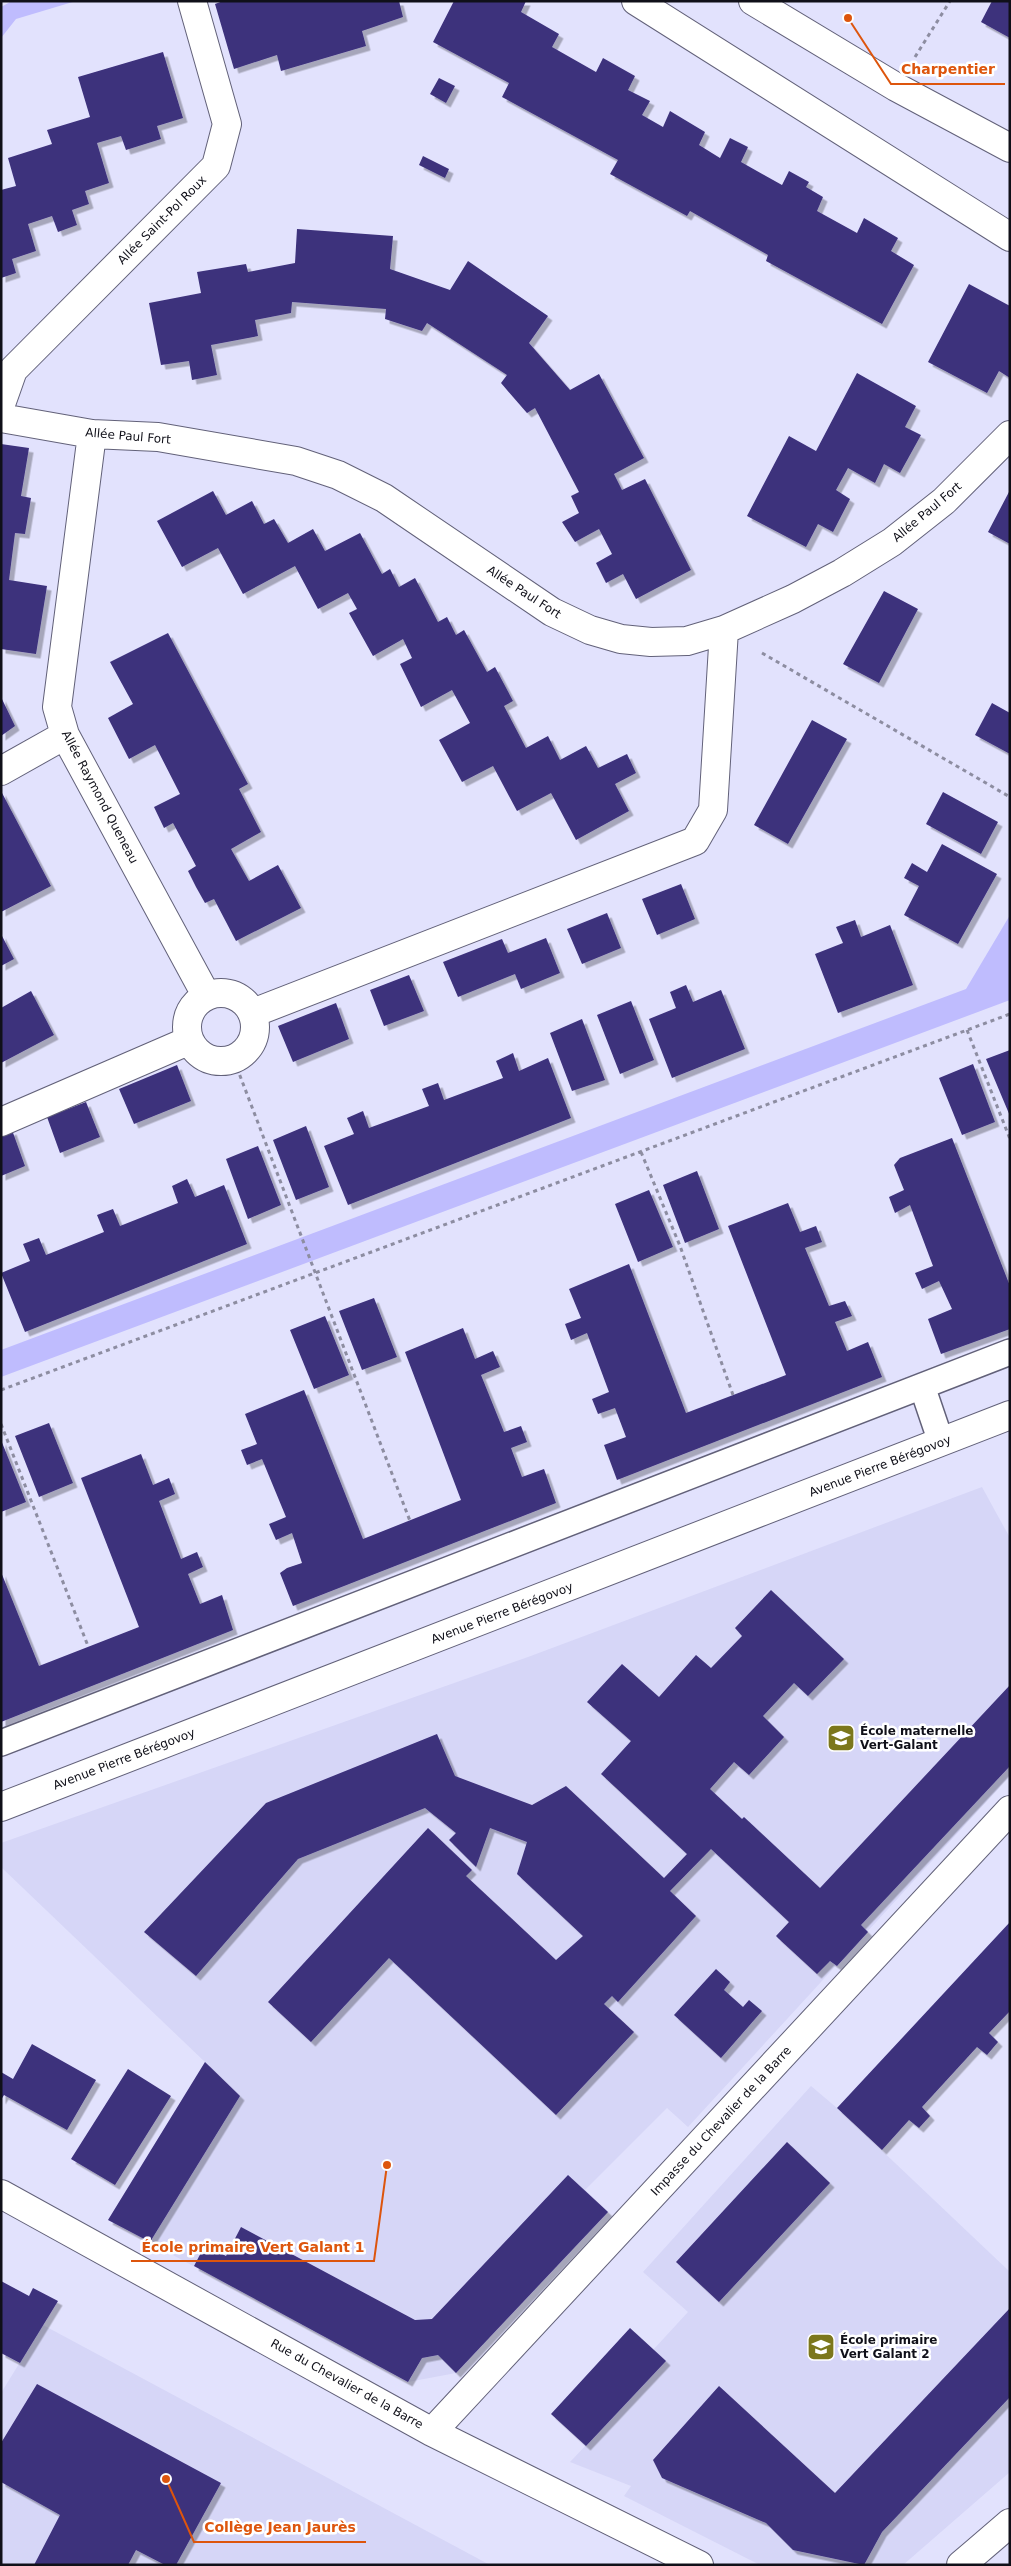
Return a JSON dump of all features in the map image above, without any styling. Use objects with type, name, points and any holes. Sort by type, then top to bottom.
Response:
[{"type":"street","name":"Allée Saint-Pol Roux","points":[[1,404],[13,370],[216,166],[227,124],[192,1]]},
{"type":"street","points":[[636,1],[1010,237]]},
{"type":"street","points":[[753,1],[896,87],[1010,148]]},
{"type":"street","name":"Allée Paul Fort","points":[[1,418],[92,434],[158,437],[296,461],[338,475],[384,498],[552,612],[590,630],[621,639],[651,642],[687,641],[724,630],[810,591],[892,542],[944,502],[1010,435]]},
{"type":"street","name":"Allée Raymond Queneau","points":[[92,434],[57,708],[65,735],[206,995]]},
{"type":"street","points":[[253,1013],[695,841],[713,810],[724,630]]},
{"type":"street","points":[[1,771],[65,735]]},
{"type":"street","points":[[224,992],[244,1000],[253,1013],[255,1033],[248,1049],[234,1060],[215,1062],[198,1053],[188,1040],[186,1023],[193,1005],[206,995],[224,992]]},
{"type":"street","points":[[1,1122],[188,1040]]},
{"type":"street","name":"Avenue Pierre Bérégovoy","points":[[1,1807],[941,1442],[1007,1420]]},
{"type":"street","name":"Impasse du Chevalier de la Barre","points":[[432,2432],[1010,1810]]},
{"type":"street","name":"Rue du Chevalier de la Barre","points":[[1,2194],[432,2432],[699,2565]]},
{"type":"street","points":[[961,2565],[1010,2523]]},
{"type":"lane","points":[[1,1743],[1010,1352]]},
{"type":"lane","points":[[922,1386],[941,1442]]},
{"type":"path","points":[[896,87],[950,1]]},
{"type":"path","points":[[724,630],[832,696],[1010,797]]},
{"type":"path","points":[[1,1390],[1010,1014]]},
{"type":"path","points":[[967,1030],[1010,1139]]},
{"type":"path","points":[[234,1060],[410,1521]]},
{"type":"path","points":[[641,1152],[680,1246],[733,1395]]},
{"type":"path","points":[[1,1424],[88,1646]]},
{"type":"shaded area","points":[[12,1],[76,1],[16,19],[1,38],[1,7]]},
{"type":"shaded area","points":[[1010,915],[1010,1000],[1,1377],[1,1350],[966,989]]},
{"type":"shaded area","points":[[982,1487],[1010,1538],[1010,1776],[688,2127],[667,2108],[585,2190],[608,2212],[456,2373],[408,2382],[108,2220],[205,2062],[1,1867],[1,1843],[528,1657]]},
{"type":"shaded area","points":[[811,2086],[837,2108],[1010,2272],[1010,2472],[903,2565],[760,2565],[624,2496],[631,2486],[570,2462],[665,2362],[653,2350],[688,2312],[643,2272]]},
{"type":"shaded area","points":[[43,2325],[490,2565],[1,2565],[1,2393]]},
{"type":"building","points":[[223,1],[399,1],[403,17],[362,31],[366,46],[281,71],[277,55],[234,69],[215,4]]},
{"type":"building","points":[[454,1],[526,1],[521,12],[559,34],[552,47],[596,72],[603,58],[635,76],[628,90],[650,101],[642,115],[663,127],[670,111],[705,132],[699,145],[720,158],[730,138],[748,147],[741,162],[782,185],[789,171],[809,182],[806,187],[823,197],[817,211],[857,233],[864,218],[898,238],[891,251],[914,265],[882,324],[766,261],[768,255],[690,211],[687,216],[610,174],[618,160],[502,97],[509,83],[433,42]]},
{"type":"building","points":[[992,1],[1010,1],[1010,38],[981,22]]},
{"type":"building","points":[[163,52],[183,118],[157,126],[161,139],[126,150],[121,136],[97,143],[109,183],[85,191],[89,204],[72,210],[77,225],[58,232],[52,216],[28,224],[36,251],[12,259],[16,273],[1,278],[1,190],[16,186],[8,158],[52,144],[47,130],[90,117],[78,77]]},
{"type":"building","points":[[439,78],[455,86],[446,103],[430,94]]},
{"type":"building","points":[[423,156],[449,169],[445,178],[419,165]]},
{"type":"building","points":[[297,229],[393,236],[390,269],[450,290],[468,261],[548,316],[529,343],[570,390],[599,374],[644,458],[614,474],[622,490],[645,479],[691,570],[636,599],[623,574],[606,583],[596,563],[612,554],[599,529],[575,542],[562,522],[579,513],[571,496],[579,492],[535,408],[527,413],[501,383],[507,375],[427,323],[422,331],[385,319],[386,309],[292,302],[291,313],[255,320],[258,336],[211,345],[217,375],[192,380],[189,361],[161,365],[149,303],[201,293],[197,272],[246,264],[248,272],[295,263]]},
{"type":"building","points":[[969,284],[1010,306],[1010,378],[999,371],[987,393],[928,362]]},
{"type":"building","points":[[857,373],[916,406],[905,427],[921,435],[900,473],[884,464],[875,483],[848,468],[836,490],[850,499],[833,532],[818,524],[806,547],[747,516],[789,436],[816,451]]},
{"type":"building","points":[[1,444],[29,448],[21,496],[31,498],[25,534],[15,533],[9,580],[47,586],[36,654],[1,649]]},
{"type":"building","points":[[1010,490],[1010,544],[988,532]]},
{"type":"building","points":[[213,491],[226,515],[252,501],[264,524],[274,519],[288,543],[313,529],[325,551],[360,533],[382,574],[390,569],[399,587],[415,578],[438,622],[447,617],[456,635],[464,630],[487,672],[495,667],[513,701],[504,706],[526,748],[548,736],[560,760],[586,746],[598,768],[627,754],[636,773],[615,784],[629,811],[576,840],[551,793],[517,811],[493,766],[462,782],[439,740],[470,723],[452,690],[421,707],[400,664],[412,658],[403,639],[373,656],[349,613],[357,609],[348,593],[318,609],[295,566],[243,594],[218,548],[182,567],[157,521]]},
{"type":"building","points":[[884,591],[918,609],[879,683],[843,664]]},
{"type":"building","points":[[168,633],[248,784],[239,789],[261,832],[231,849],[249,881],[278,865],[301,908],[236,941],[214,899],[205,903],[196,887],[188,871],[196,866],[173,823],[164,828],[154,807],[180,794],[155,745],[129,759],[108,718],[133,704],[110,662]]},
{"type":"building","points":[[1,697],[15,726],[1,736]]},
{"type":"building","points":[[992,703],[1010,713],[1010,754],[975,735]]},
{"type":"building","points":[[812,720],[847,739],[788,844],[754,825]]},
{"type":"building","points":[[1,791],[51,886],[1,912]]},
{"type":"building","points":[[943,792],[998,822],[981,854],[926,824]]},
{"type":"building","points":[[942,844],[997,874],[958,944],[904,915],[919,886],[904,878],[912,863],[927,872]]},
{"type":"building","points":[[681,884],[695,919],[657,935],[642,899]]},
{"type":"building","points":[[607,913],[621,948],[582,964],[567,929]]},
{"type":"building","points":[[855,920],[861,937],[890,925],[913,985],[838,1013],[815,954],[843,943],[836,927]]},
{"type":"building","points":[[1,934],[14,959],[1,966]]},
{"type":"building","points":[[546,938],[560,973],[521,989],[515,974],[458,997],[443,962],[502,939],[508,953]]},
{"type":"building","points":[[409,975],[424,1011],[384,1026],[370,990]]},
{"type":"building","points":[[686,985],[693,1002],[721,990],[745,1049],[672,1078],[649,1019],[676,1008],[670,992]]},
{"type":"building","points":[[31,991],[54,1035],[1,1063],[1,1008]]},
{"type":"building","points":[[631,1001],[654,1060],[620,1074],[597,1015]]},
{"type":"building","points":[[336,1003],[349,1039],[293,1062],[278,1026]]},
{"type":"building","points":[[582,1019],[605,1080],[572,1091],[550,1033]]},
{"type":"building","points":[[1010,1050],[1010,1116],[986,1059]]},
{"type":"building","points":[[513,1053],[519,1071],[548,1058],[571,1118],[348,1205],[324,1146],[354,1134],[347,1118],[363,1111],[369,1128],[429,1106],[422,1089],[438,1083],[444,1100],[503,1078],[496,1061]]},
{"type":"building","points":[[973,1064],[995,1122],[962,1135],[939,1078]]},
{"type":"building","points":[[177,1065],[191,1101],[134,1124],[119,1089]]},
{"type":"building","points":[[86,1102],[100,1137],[60,1153],[47,1117]]},
{"type":"building","points":[[306,1126],[329,1187],[296,1200],[273,1140]]},
{"type":"building","points":[[12,1130],[25,1166],[1,1176],[1,1135]]},
{"type":"building","points":[[952,1138],[1010,1286],[1010,1329],[941,1354],[928,1319],[952,1309],[939,1281],[922,1289],[915,1273],[933,1266],[910,1205],[895,1213],[889,1197],[904,1190],[894,1165],[900,1158]]},
{"type":"building","points":[[258,1146],[281,1205],[248,1219],[226,1159]]},
{"type":"building","points":[[697,1171],[719,1229],[685,1243],[663,1185]]},
{"type":"building","points":[[187,1179],[195,1197],[224,1185],[247,1244],[25,1332],[1,1273],[30,1261],[23,1244],[39,1238],[46,1255],[104,1232],[97,1215],[113,1209],[120,1226],[178,1203],[172,1186]]},
{"type":"building","points":[[649,1190],[673,1247],[638,1262],[615,1204]]},
{"type":"building","points":[[788,1203],[800,1232],[816,1226],[822,1242],[805,1248],[829,1306],[845,1301],[852,1316],[835,1322],[847,1351],[868,1342],[882,1377],[617,1480],[604,1445],[626,1437],[615,1408],[598,1414],[592,1399],[609,1392],[587,1333],[571,1340],[565,1324],[581,1318],[569,1289],[629,1264],[686,1413],[786,1375],[728,1226]]},
{"type":"building","points":[[374,1298],[397,1357],[362,1370],[339,1311]]},
{"type":"building","points":[[325,1316],[349,1375],[314,1389],[290,1330]]},
{"type":"building","points":[[463,1328],[475,1359],[493,1351],[500,1367],[481,1375],[504,1432],[521,1426],[527,1442],[511,1448],[522,1477],[544,1469],[556,1503],[293,1606],[280,1573],[287,1568],[302,1563],[292,1533],[276,1540],[269,1524],[286,1517],[262,1459],[247,1465],[241,1450],[257,1444],[245,1414],[304,1390],[363,1539],[461,1500],[405,1352]]},
{"type":"building","points":[[49,1423],[73,1483],[39,1497],[15,1436]]},
{"type":"building","points":[[1,1440],[26,1502],[1,1512]]},
{"type":"building","points":[[141,1454],[153,1485],[169,1478],[175,1494],[159,1501],[181,1559],[197,1552],[203,1567],[188,1574],[200,1604],[222,1595],[233,1630],[1,1722],[1,1572],[39,1666],[139,1627],[81,1478]]},
{"type":"building","points":[[771,1590],[844,1659],[808,1696],[794,1683],[763,1716],[784,1737],[749,1775],[734,1762],[710,1789],[742,1819],[744,1817],[820,1888],[1010,1685],[1010,1766],[861,1925],[868,1932],[837,1966],[830,1961],[817,1974],[779,1939],[776,1936],[789,1922],[711,1849],[670,1891],[696,1916],[618,2002],[612,1996],[604,2004],[634,2032],[556,2115],[389,1958],[311,2042],[268,2002],[428,1828],[472,1870],[466,1876],[556,1960],[583,1936],[517,1874],[527,1842],[490,1828],[476,1867],[449,1840],[456,1833],[425,1808],[298,1859],[196,1976],[144,1932],[266,1803],[437,1734],[455,1776],[532,1805],[566,1786],[664,1878],[687,1854],[601,1774],[631,1741],[587,1702],[622,1664],[659,1697],[696,1655],[711,1668],[742,1636],[735,1628]]},
{"type":"building","points":[[1010,1922],[1010,2011],[989,2033],[998,2042],[987,2055],[977,2047],[922,2107],[930,2116],[919,2128],[909,2120],[882,2150],[837,2108]]},
{"type":"building","points":[[716,1969],[730,1982],[724,1990],[743,2007],[749,2000],[762,2011],[721,2058],[674,2015]]},
{"type":"building","points":[[32,2044],[96,2080],[67,2130],[4,2095],[1,2100],[1,2072],[13,2079]]},
{"type":"building","points":[[205,2062],[240,2096],[150,2242],[108,2220]]},
{"type":"building","points":[[128,2069],[171,2096],[115,2185],[71,2159]]},
{"type":"building","points":[[787,2142],[830,2183],[719,2302],[676,2262]]},
{"type":"building","points":[[568,2175],[608,2212],[456,2373],[438,2355],[422,2358],[408,2382],[194,2266],[205,2245],[226,2256],[241,2227],[415,2320],[432,2319]]},
{"type":"building","points":[[1,2281],[29,2296],[33,2288],[58,2301],[20,2363],[1,2353]]},
{"type":"building","points":[[1010,2308],[1010,2397],[882,2532],[864,2565],[793,2550],[766,2523],[662,2478],[653,2460],[719,2386],[835,2493]]},
{"type":"building","points":[[630,2328],[666,2361],[586,2446],[551,2414]]},
{"type":"building","points":[[37,2384],[221,2483],[176,2565],[165,2565],[136,2550],[128,2565],[34,2565],[60,2515],[1,2482],[1,2443]]},
{"type":"place","name":"Charpentier","points":[[848,18]]},
{"type":"place","name":"École maternelle Vert-Galant","points":[[841,1738]]},
{"type":"place","name":"École primaire Vert Galant 1","points":[[387,2165]]},
{"type":"place","name":"École primaire Vert Galant 2","points":[[821,2347]]},
{"type":"place","name":"Collège Jean Jaurès","points":[[166,2479]]}]
